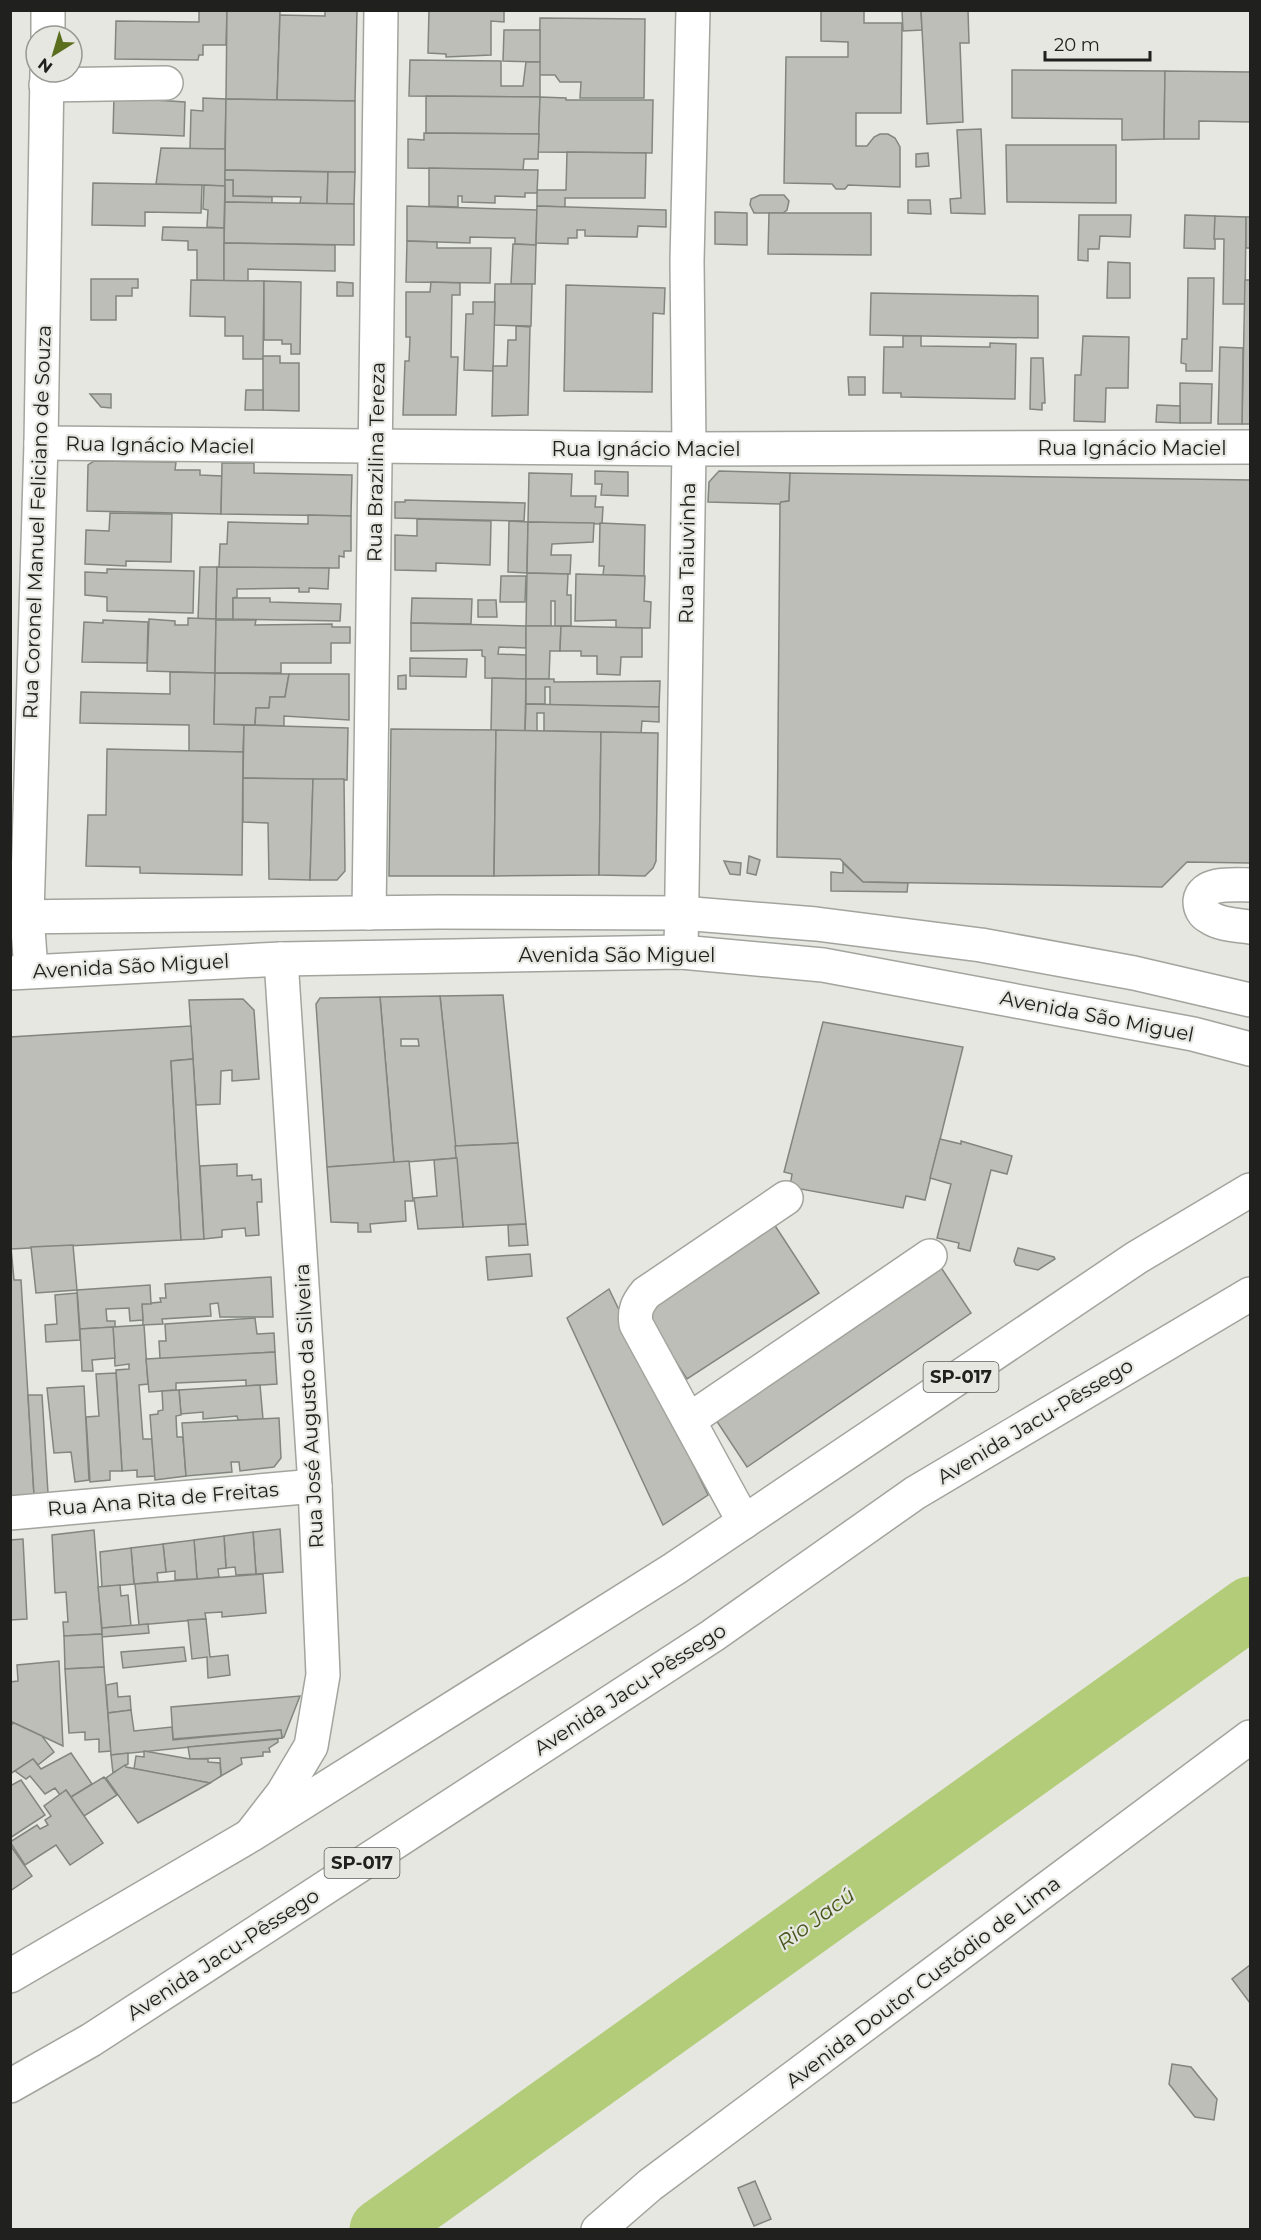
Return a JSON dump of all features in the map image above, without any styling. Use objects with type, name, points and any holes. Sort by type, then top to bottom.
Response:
[{"type":"main road","name":"Rua Brazilina Tereza","points":[[369,913],[377,448],[381,10]]},
{"type":"main road","name":"Rua Taiuvinha","points":[[681,952],[689,449],[687,261],[693,10]]},
{"type":"main road","points":[[84,80],[166,83]]},
{"type":"main road","name":"Rua Coronel Manuel Feliciano de Souza","points":[[21,972],[19,916],[23,562],[41,443],[46,84]]},
{"type":"main road","name":"Rua Ignácio Maciel","points":[[41,443],[377,448],[1251,447]]},
{"type":"main road","points":[[1251,885],[1210,888],[1203,894],[1200,901],[1202,911],[1209,918],[1251,927]]},
{"type":"main road","name":"Avenida São Miguel","points":[[19,916],[681,913],[816,924],[981,945],[1134,974],[1251,1000]]},
{"type":"main road","name":"Avenida São Miguel","points":[[21,972],[280,958],[681,952],[824,965],[1193,1034],[1251,1049]]},
{"type":"main road","name":"Rua José Augusto da Silveira","points":[[251,1835],[283,1792],[311,1746],[323,1675],[315,1486],[280,958]]},
{"type":"main road","name":"SP-017","points":[[10,1976],[251,1835],[674,1569],[1136,1258],[1251,1190]]},
{"type":"main road","points":[[744,1522],[636,1324],[634,1313],[646,1293],[786,1198]]},
{"type":"main road","points":[[689,1420],[930,1256]]},
{"type":"main road","name":"Avenida Jacu-Pêssego","points":[[10,2086],[91,2040],[712,1636],[915,1493],[1251,1294]]},
{"type":"main road","name":"Rua Ana Rita de Freitas","points":[[10,1512],[315,1486]]},
{"type":"main road","name":"Avenida Doutor Custódio de Lima","points":[[598,2229],[650,2185],[1251,1737]]},
{"type":"main road","points":[[10,2111],[91,2040]]},
{"type":"building","points":[[199,10],[227,10],[226,45],[203,45],[203,55],[199,55],[198,60],[115,59],[116,21],[199,22]]},
{"type":"building","points":[[227,10],[280,11],[277,100],[226,99]]},
{"type":"building","points":[[325,10],[357,10],[355,101],[277,100],[280,15],[325,16]]},
{"type":"building","points":[[429,10],[504,10],[504,22],[491,21],[491,55],[446,57],[446,54],[428,53]]},
{"type":"building","points":[[821,10],[864,10],[864,23],[902,23],[901,113],[856,113],[856,146],[867,146],[874,137],[880,134],[888,134],[895,138],[900,147],[900,187],[848,185],[845,189],[836,189],[832,184],[784,183],[786,57],[848,57],[848,42],[821,41]]},
{"type":"building","points":[[902,10],[921,10],[922,30],[903,31]]},
{"type":"building","points":[[921,10],[968,10],[969,43],[960,43],[963,122],[927,124]]},
{"type":"building","points":[[540,18],[645,19],[644,98],[580,98],[581,82],[560,82],[555,75],[539,75]]},
{"type":"building","points":[[504,30],[540,30],[540,62],[503,61]]},
{"type":"building","points":[[410,60],[501,61],[501,86],[523,86],[526,62],[540,62],[540,97],[409,96]]},
{"type":"building","points":[[1012,70],[1165,71],[1164,139],[1122,140],[1122,119],[1012,118]]},
{"type":"building","points":[[1165,71],[1250,72],[1250,122],[1199,121],[1199,139],[1164,139]]},
{"type":"building","points":[[114,95],[155,97],[155,100],[185,102],[184,136],[113,133]]},
{"type":"building","points":[[426,96],[540,97],[539,134],[426,133]]},
{"type":"building","points":[[540,97],[566,98],[566,100],[653,100],[652,153],[538,152]]},
{"type":"building","points":[[203,98],[226,99],[225,149],[190,149],[191,110],[203,111]]},
{"type":"building","points":[[226,99],[355,101],[355,172],[225,170]]},
{"type":"building","points":[[981,129],[985,214],[951,213],[950,199],[961,198],[957,130]]},
{"type":"building","points":[[424,133],[539,134],[538,159],[524,159],[523,170],[408,168],[408,139],[424,140]]},
{"type":"building","points":[[1006,145],[1116,145],[1116,203],[1007,202]]},
{"type":"building","points":[[161,148],[225,149],[225,186],[156,184]]},
{"type":"building","points":[[567,152],[646,153],[645,198],[565,198],[565,207],[537,206],[537,190],[566,190]]},
{"type":"building","points":[[928,153],[929,166],[916,167],[916,154]]},
{"type":"building","points":[[429,168],[538,170],[537,193],[525,193],[525,197],[495,196],[495,203],[462,202],[462,196],[458,196],[458,207],[429,206]]},
{"type":"building","points":[[225,170],[328,172],[327,204],[300,203],[301,197],[233,196],[233,180],[225,180]]},
{"type":"building","points":[[328,172],[355,172],[354,204],[327,204]]},
{"type":"building","points":[[225,180],[233,180],[233,196],[272,197],[272,203],[225,202]]},
{"type":"building","points":[[93,183],[202,185],[201,213],[145,212],[145,226],[92,225]]},
{"type":"building","points":[[204,185],[225,186],[224,228],[207,227],[208,210],[203,209]]},
{"type":"building","points":[[760,195],[784,195],[789,201],[787,210],[783,213],[754,213],[750,205],[751,199]]},
{"type":"building","points":[[908,200],[930,200],[931,214],[908,213]]},
{"type":"building","points":[[225,202],[354,204],[354,245],[224,243]]},
{"type":"building","points":[[407,206],[537,210],[536,245],[515,244],[515,238],[470,237],[470,243],[407,241]]},
{"type":"building","points":[[537,206],[666,210],[666,227],[638,226],[637,237],[585,236],[585,230],[577,230],[577,238],[568,238],[568,244],[536,243]]},
{"type":"building","points":[[715,212],[747,213],[747,245],[715,244]]},
{"type":"building","points":[[769,213],[871,213],[871,255],[768,254]]},
{"type":"building","points":[[1079,215],[1131,215],[1130,237],[1100,236],[1099,249],[1088,249],[1088,261],[1078,260]]},
{"type":"building","points":[[1185,215],[1215,216],[1215,249],[1184,248]]},
{"type":"building","points":[[1215,216],[1246,217],[1245,304],[1223,304],[1224,239],[1214,239]]},
{"type":"building","points":[[1246,217],[1250,217],[1250,248],[1246,248]]},
{"type":"building","points":[[163,227],[224,228],[224,281],[197,280],[197,250],[188,250],[188,241],[162,240]]},
{"type":"building","points":[[407,241],[437,242],[437,248],[491,248],[490,283],[406,282]]},
{"type":"building","points":[[224,243],[335,245],[335,271],[248,269],[248,281],[224,281]]},
{"type":"building","points":[[513,244],[536,245],[535,284],[511,284]]},
{"type":"building","points":[[1108,262],[1130,263],[1130,298],[1107,298]]},
{"type":"building","points":[[1188,278],[1214,278],[1212,371],[1186,371],[1186,364],[1181,363],[1182,339],[1187,339]]},
{"type":"building","points":[[91,279],[138,279],[138,288],[132,288],[132,296],[116,296],[116,320],[91,320]]},
{"type":"building","points":[[191,280],[264,281],[263,359],[243,359],[243,336],[225,336],[225,317],[190,316]]},
{"type":"building","points":[[1245,280],[1250,280],[1250,424],[1242,424]]},
{"type":"building","points":[[264,281],[301,282],[300,354],[291,354],[291,344],[282,344],[282,340],[264,340]]},
{"type":"building","points":[[337,282],[353,283],[353,296],[337,296]]},
{"type":"building","points":[[431,282],[460,283],[460,295],[452,295],[451,357],[458,357],[456,415],[403,415],[405,361],[409,361],[410,337],[406,337],[406,292],[430,292]]},
{"type":"building","points":[[495,284],[532,284],[531,326],[494,325]]},
{"type":"building","points":[[566,285],[665,288],[664,314],[653,313],[652,392],[564,391]]},
{"type":"building","points":[[871,293],[1038,296],[1038,338],[870,335]]},
{"type":"building","points":[[473,302],[495,302],[493,371],[464,370],[466,314],[473,314]]},
{"type":"building","points":[[516,326],[530,327],[528,415],[492,416],[493,366],[507,366],[508,340],[516,340]]},
{"type":"building","points":[[903,336],[921,336],[921,346],[990,347],[990,343],[1016,344],[1015,399],[901,397],[901,393],[883,393],[884,347],[903,347]]},
{"type":"building","points":[[1083,336],[1129,337],[1128,388],[1106,388],[1105,422],[1074,421],[1075,375],[1081,375]]},
{"type":"building","points":[[1220,347],[1243,348],[1242,424],[1218,424]]},
{"type":"building","points":[[263,356],[280,356],[280,363],[299,363],[299,411],[263,410]]},
{"type":"building","points":[[1031,358],[1043,358],[1045,403],[1042,403],[1042,410],[1030,409]]},
{"type":"building","points":[[848,377],[865,377],[865,395],[849,395]]},
{"type":"building","points":[[1180,383],[1212,384],[1211,423],[1180,423]]},
{"type":"building","points":[[246,390],[263,390],[263,410],[245,410]]},
{"type":"building","points":[[90,394],[111,394],[111,408],[101,407]]},
{"type":"building","points":[[1157,405],[1180,406],[1180,423],[1156,422]]},
{"type":"building","points":[[94,461],[176,462],[175,470],[200,470],[200,475],[222,476],[221,514],[87,511],[88,465]]},
{"type":"building","points":[[222,463],[254,463],[254,473],[352,475],[351,516],[221,514]]},
{"type":"building","points":[[595,471],[628,472],[628,496],[601,495],[602,484],[595,484]]},
{"type":"building","points":[[719,471],[790,473],[789,501],[780,504],[708,502],[709,482]]},
{"type":"building","points":[[529,473],[572,474],[571,496],[596,496],[595,507],[603,507],[602,524],[528,522]]},
{"type":"building","points":[[790,473],[1250,480],[1250,863],[1187,862],[1162,887],[863,882],[840,859],[777,857],[780,504],[789,501]]},
{"type":"building","points":[[405,500],[525,503],[524,521],[395,518],[395,502],[405,502]]},
{"type":"building","points":[[110,513],[172,514],[171,562],[126,561],[126,566],[85,564],[86,530],[109,531]]},
{"type":"building","points":[[308,515],[351,516],[351,551],[344,551],[344,557],[339,556],[339,568],[219,568],[220,544],[227,544],[228,522],[308,524]]},
{"type":"building","points":[[417,519],[491,521],[490,565],[436,563],[436,571],[395,570],[395,535],[417,536]]},
{"type":"building","points":[[509,521],[528,522],[527,573],[508,572]]},
{"type":"building","points":[[528,522],[594,523],[593,542],[552,544],[551,555],[571,555],[570,574],[527,573]]},
{"type":"building","points":[[600,523],[645,525],[644,576],[603,575],[604,566],[599,566]]},
{"type":"building","points":[[200,567],[217,567],[216,619],[198,619]]},
{"type":"building","points":[[217,567],[329,568],[328,589],[309,588],[309,592],[299,592],[299,588],[237,589],[237,597],[233,598],[233,619],[216,619]]},
{"type":"building","points":[[107,569],[194,571],[193,613],[107,611],[107,597],[85,595],[85,572],[107,573]]},
{"type":"building","points":[[527,573],[568,574],[567,595],[571,595],[571,626],[555,626],[555,601],[551,601],[551,626],[526,626]]},
{"type":"building","points":[[576,574],[645,576],[644,601],[651,602],[650,628],[616,628],[616,620],[575,621]]},
{"type":"building","points":[[501,576],[526,576],[525,602],[500,602]]},
{"type":"building","points":[[233,598],[270,598],[270,602],[341,604],[340,621],[233,619]]},
{"type":"building","points":[[412,598],[472,599],[471,624],[411,623]]},
{"type":"building","points":[[478,600],[496,600],[497,617],[478,617]]},
{"type":"building","points":[[188,618],[216,619],[215,673],[147,671],[149,619],[175,621],[175,625],[188,625]]},
{"type":"building","points":[[103,620],[148,622],[147,663],[82,662],[84,622],[103,623]]},
{"type":"building","points":[[216,620],[256,620],[255,625],[332,624],[332,627],[350,627],[350,643],[331,643],[331,663],[281,663],[281,673],[215,673]]},
{"type":"building","points":[[411,623],[526,626],[526,648],[499,647],[498,654],[526,655],[526,679],[485,678],[485,657],[482,656],[482,650],[411,651]]},
{"type":"building","points":[[526,626],[561,626],[560,651],[550,651],[549,679],[526,679]]},
{"type":"building","points":[[561,626],[642,628],[642,657],[621,657],[620,675],[597,674],[597,656],[581,656],[581,651],[560,651]]},
{"type":"building","points":[[410,658],[467,659],[466,677],[410,676]]},
{"type":"building","points":[[170,672],[215,673],[214,724],[244,725],[243,752],[189,751],[189,725],[80,723],[81,692],[170,694]]},
{"type":"building","points":[[215,673],[289,674],[285,697],[270,697],[269,708],[256,708],[255,725],[214,724]]},
{"type":"building","points":[[289,674],[349,674],[349,720],[284,716],[284,726],[255,725],[256,708],[269,708],[270,697],[285,697]]},
{"type":"building","points":[[406,675],[406,689],[398,689],[398,676]]},
{"type":"building","points":[[492,678],[526,679],[525,731],[491,731]]},
{"type":"building","points":[[526,679],[554,679],[554,682],[660,681],[659,707],[550,705],[550,687],[545,687],[545,704],[526,704]]},
{"type":"building","points":[[526,704],[659,707],[659,722],[642,721],[641,733],[544,731],[544,713],[537,713],[537,731],[525,731]]},
{"type":"building","points":[[244,725],[348,728],[347,780],[243,778]]},
{"type":"building","points":[[391,729],[496,730],[494,876],[389,876]]},
{"type":"building","points":[[496,730],[601,732],[599,875],[494,876]]},
{"type":"building","points":[[601,732],[658,733],[656,861],[645,876],[599,875]]},
{"type":"building","points":[[107,749],[243,752],[242,875],[140,873],[140,867],[86,866],[88,815],[106,815]]},
{"type":"building","points":[[243,778],[313,779],[310,880],[269,879],[268,823],[243,822]]},
{"type":"building","points":[[313,779],[344,779],[345,871],[337,880],[310,880]]},
{"type":"building","points":[[749,856],[760,860],[756,875],[747,873]]},
{"type":"building","points":[[724,861],[741,863],[740,875],[730,874]]},
{"type":"building","points":[[843,863],[863,882],[908,883],[907,892],[831,891],[831,872],[843,873]]},
{"type":"building","points":[[503,995],[518,1143],[455,1146],[440,996]]},
{"type":"building","points":[[440,996],[457,1158],[394,1163],[380,997]],"holes":[[[401,1039],[418,1039],[419,1046],[401,1046]]]},
{"type":"building","points":[[380,997],[394,1163],[327,1167],[316,1004],[320,998]]},
{"type":"building","points":[[243,999],[254,1010],[259,1079],[232,1081],[232,1070],[221,1071],[220,1104],[196,1105],[189,1000]]},
{"type":"building","points":[[823,1022],[963,1047],[925,1200],[906,1196],[903,1208],[790,1187],[792,1174],[784,1172]]},
{"type":"building","points":[[191,1026],[193,1059],[171,1061],[181,1240],[11,1249],[10,1037]]},
{"type":"building","points":[[193,1059],[204,1239],[181,1240],[171,1061]]},
{"type":"building","points":[[940,1139],[961,1144],[961,1141],[1012,1156],[1007,1174],[991,1170],[970,1251],[958,1248],[959,1243],[937,1238],[951,1184],[930,1178]]},
{"type":"building","points":[[518,1143],[526,1224],[463,1227],[455,1146]]},
{"type":"building","points":[[457,1158],[463,1227],[418,1229],[414,1198],[437,1196],[434,1160]]},
{"type":"building","points":[[409,1161],[413,1201],[405,1201],[406,1221],[370,1224],[371,1232],[358,1232],[358,1223],[331,1222],[327,1167]]},
{"type":"building","points":[[237,1164],[237,1176],[252,1175],[252,1180],[261,1179],[262,1202],[257,1202],[259,1235],[246,1236],[245,1228],[222,1230],[222,1237],[204,1239],[200,1166]]},
{"type":"building","points":[[772,1221],[819,1293],[687,1379],[641,1308]]},
{"type":"building","points":[[526,1224],[528,1245],[509,1246],[508,1225]]},
{"type":"building","points":[[10,1237],[14,1280],[21,1280],[34,1495],[10,1498]]},
{"type":"building","points":[[73,1245],[77,1290],[36,1293],[31,1247]]},
{"type":"building","points":[[1018,1248],[1055,1259],[1038,1270],[1016,1265],[1014,1261]]},
{"type":"building","points":[[530,1254],[532,1276],[488,1280],[486,1257]]},
{"type":"building","points":[[940,1266],[971,1313],[747,1467],[714,1417]]},
{"type":"building","points":[[271,1277],[273,1317],[220,1317],[218,1303],[210,1304],[211,1316],[162,1319],[163,1324],[143,1325],[142,1304],[161,1302],[160,1298],[166,1298],[165,1284]]},
{"type":"building","points":[[150,1285],[151,1304],[142,1304],[143,1320],[130,1321],[129,1308],[106,1309],[107,1321],[115,1321],[115,1327],[80,1329],[77,1290]]},
{"type":"building","points":[[609,1289],[708,1495],[663,1525],[567,1318]]},
{"type":"building","points":[[77,1293],[80,1340],[46,1342],[45,1325],[57,1324],[55,1295]]},
{"type":"building","points":[[255,1318],[257,1334],[274,1333],[275,1352],[160,1359],[159,1341],[166,1341],[165,1324]]},
{"type":"building","points":[[144,1325],[148,1384],[139,1385],[143,1439],[152,1439],[155,1476],[137,1477],[137,1470],[122,1471],[116,1370],[129,1369],[129,1364],[115,1366],[113,1327]]},
{"type":"building","points":[[113,1327],[115,1358],[92,1360],[93,1371],[82,1371],[80,1329]]},
{"type":"building","points":[[275,1352],[277,1384],[246,1386],[246,1380],[176,1383],[176,1390],[149,1392],[146,1359]]},
{"type":"building","points":[[116,1373],[122,1471],[110,1471],[110,1480],[90,1482],[86,1417],[99,1416],[96,1374]]},
{"type":"building","points":[[260,1385],[263,1419],[238,1420],[237,1416],[203,1419],[203,1412],[181,1414],[179,1390]]},
{"type":"building","points":[[84,1386],[89,1480],[75,1482],[71,1452],[54,1453],[47,1388]]},
{"type":"building","points":[[179,1390],[181,1415],[176,1416],[177,1437],[183,1437],[186,1476],[155,1480],[150,1415],[158,1414],[158,1411],[163,1410],[162,1391]]},
{"type":"building","points":[[28,1395],[42,1395],[48,1493],[34,1495]]},
{"type":"building","points":[[279,1418],[281,1458],[274,1467],[240,1471],[239,1462],[231,1462],[232,1472],[186,1476],[182,1423]]},
{"type":"building","points":[[280,1529],[283,1572],[256,1574],[253,1532]]},
{"type":"building","points":[[94,1530],[102,1634],[64,1636],[63,1622],[68,1622],[66,1592],[55,1593],[52,1535]]},
{"type":"building","points":[[253,1532],[256,1574],[236,1575],[235,1567],[226,1568],[224,1536]]},
{"type":"building","points":[[224,1536],[226,1568],[218,1569],[219,1577],[197,1579],[194,1540]]},
{"type":"building","points":[[23,1539],[27,1619],[10,1620],[10,1540]]},
{"type":"building","points":[[194,1540],[197,1579],[175,1580],[175,1571],[166,1572],[163,1544]]},
{"type":"building","points":[[163,1544],[166,1572],[157,1573],[158,1582],[134,1584],[131,1548]]},
{"type":"building","points":[[131,1548],[134,1584],[102,1587],[100,1552]]},
{"type":"building","points":[[263,1574],[266,1613],[222,1617],[222,1612],[205,1613],[206,1619],[139,1625],[135,1584]]},
{"type":"building","points":[[120,1585],[121,1596],[128,1595],[131,1626],[102,1628],[98,1587]]},
{"type":"building","points":[[206,1619],[210,1657],[228,1655],[230,1675],[208,1678],[207,1657],[192,1659],[188,1620]]},
{"type":"building","points":[[148,1624],[149,1633],[102,1637],[102,1628]]},
{"type":"building","points":[[102,1634],[104,1667],[65,1669],[64,1636]]},
{"type":"building","points":[[184,1647],[186,1661],[123,1668],[121,1652]]},
{"type":"building","points":[[59,1661],[63,1746],[10,1721],[10,1682],[18,1681],[17,1665]]},
{"type":"building","points":[[104,1667],[111,1751],[99,1752],[99,1739],[85,1740],[85,1732],[69,1733],[65,1669]]},
{"type":"building","points":[[117,1683],[118,1697],[130,1696],[131,1710],[108,1713],[106,1685]]},
{"type":"building","points":[[300,1696],[282,1738],[281,1730],[173,1739],[171,1707]]},
{"type":"building","points":[[131,1710],[134,1731],[172,1727],[173,1740],[281,1730],[282,1738],[111,1755],[108,1713]]},
{"type":"building","points":[[14,1723],[42,1736],[54,1752],[38,1765],[33,1759],[10,1774],[10,1725]]},
{"type":"building","points":[[278,1739],[278,1742],[269,1748],[270,1752],[263,1752],[263,1756],[241,1758],[242,1764],[221,1776],[220,1758],[190,1759],[188,1747]]},
{"type":"building","points":[[144,1751],[190,1759],[208,1759],[208,1762],[220,1763],[221,1776],[210,1783],[134,1769],[136,1756],[144,1757]]},
{"type":"building","points":[[71,1753],[92,1784],[71,1797],[66,1790],[60,1795],[55,1788],[45,1794],[30,1776],[26,1779],[15,1771],[33,1759],[41,1769]]},
{"type":"building","points":[[128,1753],[128,1764],[113,1773],[111,1755]]},
{"type":"building","points":[[125,1765],[210,1783],[138,1823],[106,1778]]},
{"type":"building","points":[[104,1777],[117,1795],[84,1816],[71,1797]]},
{"type":"building","points":[[21,1780],[45,1815],[10,1838],[10,1786]]},
{"type":"building","points":[[66,1790],[103,1843],[70,1865],[56,1845],[25,1865],[10,1842],[37,1825],[40,1829],[48,1825],[45,1820],[51,1816],[44,1806]]},
{"type":"building","points":[[10,1845],[32,1876],[10,1891]]},
{"type":"building","points":[[1250,1965],[1250,2003],[1232,1979]]},
{"type":"building","points":[[1172,2064],[1191,2067],[1217,2099],[1214,2120],[1195,2117],[1169,2084]]},
{"type":"building","points":[[755,2181],[771,2219],[754,2226],[738,2188]]},
{"type":"waterway","name":"Rio Jacú","points":[[381,2230],[1250,1608]]}]
